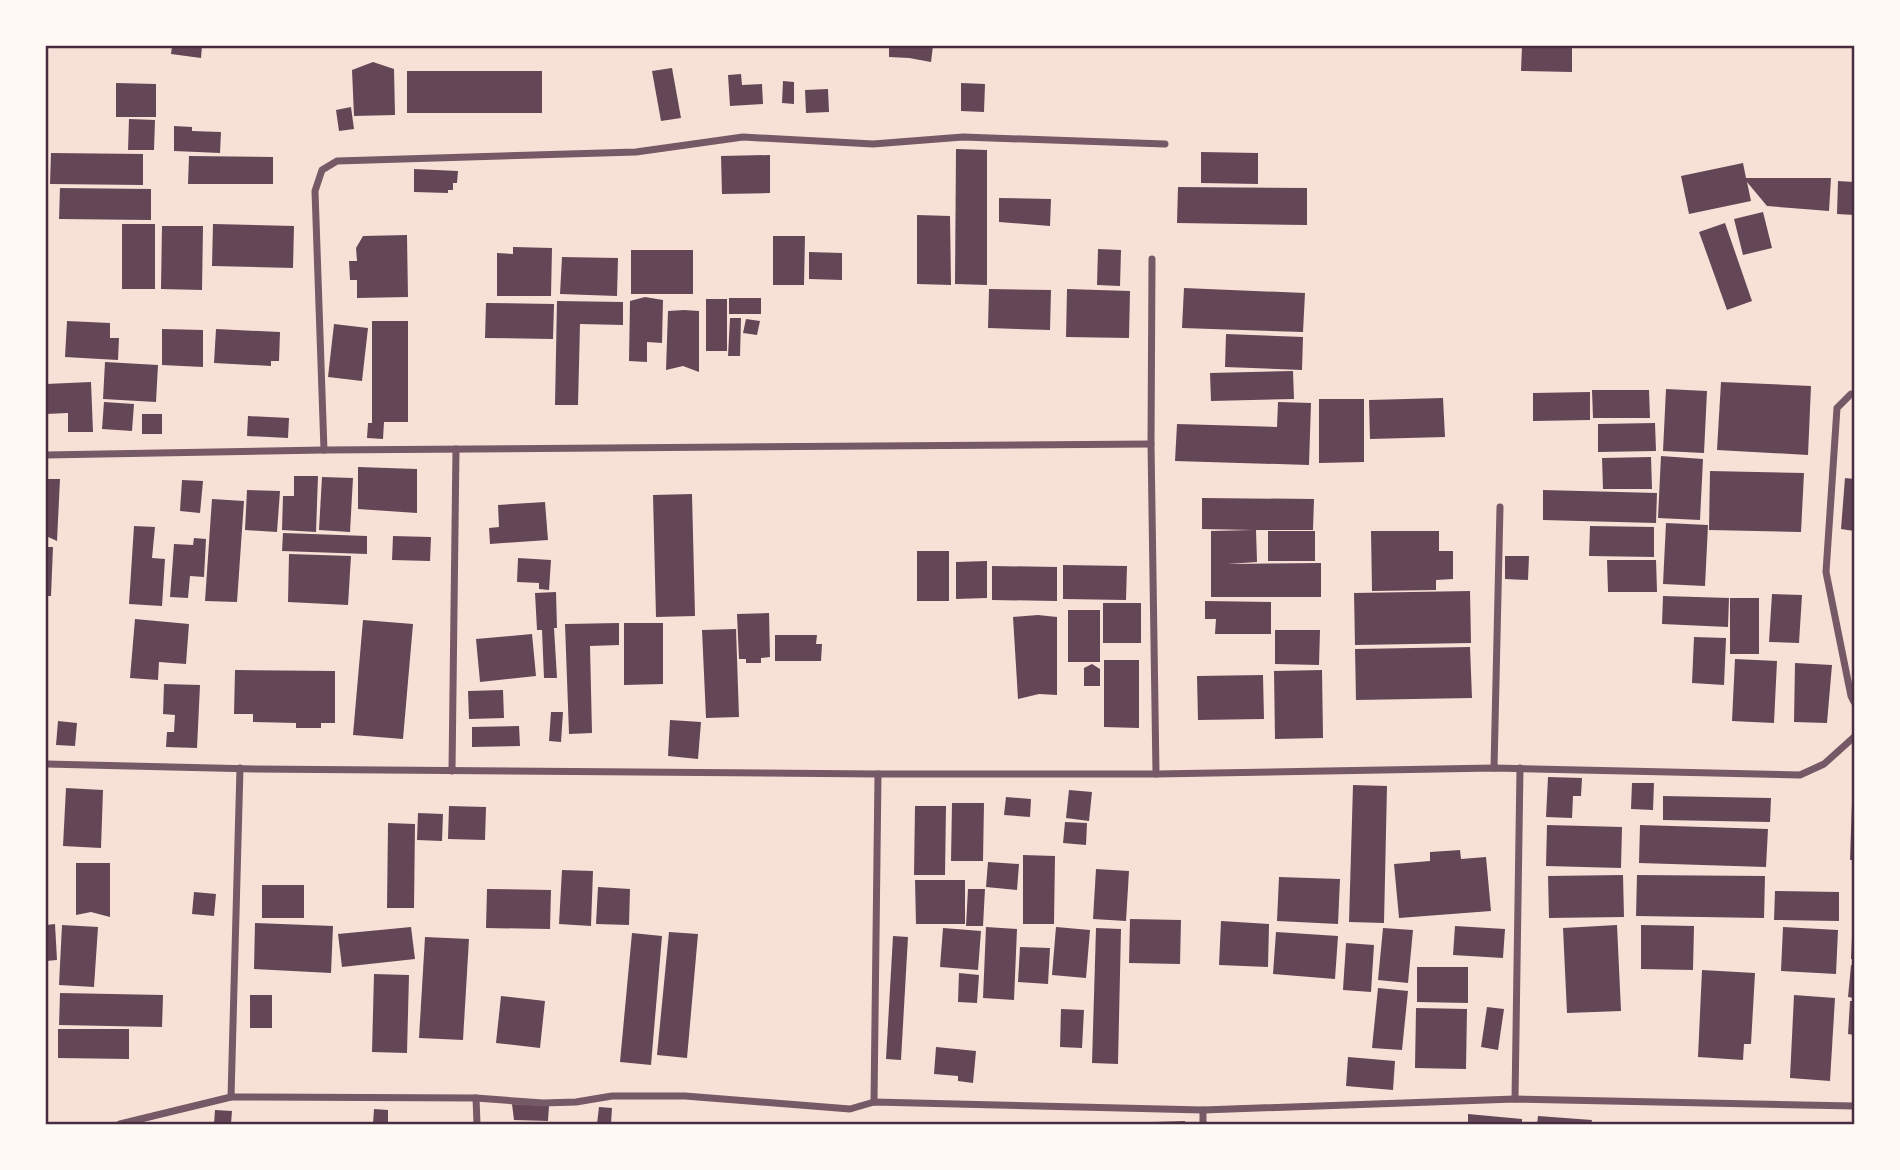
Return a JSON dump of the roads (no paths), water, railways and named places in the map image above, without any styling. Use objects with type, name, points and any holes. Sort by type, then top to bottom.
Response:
[{"type":"street","points":[[324,450],[315,191],[322,170],[337,161],[636,152],[743,137],[873,144],[963,137],[1165,144]]},
{"type":"street","points":[[1152,259],[1151,444],[1156,774]]},
{"type":"street","points":[[1854,394],[1850,394],[1837,408],[1826,572],[1854,702]]},
{"type":"street","points":[[46,455],[324,450],[1151,444]]},
{"type":"street","points":[[452,771],[456,449]]},
{"type":"street","points":[[1494,768],[1500,507]]},
{"type":"street","points":[[46,764],[452,771],[878,774],[1156,774],[1520,768],[1800,775],[1824,764],[1854,737]]},
{"type":"street","points":[[231,1097],[240,768]]},
{"type":"street","points":[[1515,1100],[1520,768]]},
{"type":"street","points":[[874,1102],[878,774]]},
{"type":"street","points":[[120,1125],[231,1097],[476,1098],[543,1103],[576,1102],[612,1096],[685,1096],[850,1109],[874,1102],[1203,1110],[1515,1100],[1854,1105]]},
{"type":"street","points":[[476,1098],[477,1125]]},
{"type":"street","points":[[1203,1110],[1203,1125]]}]
